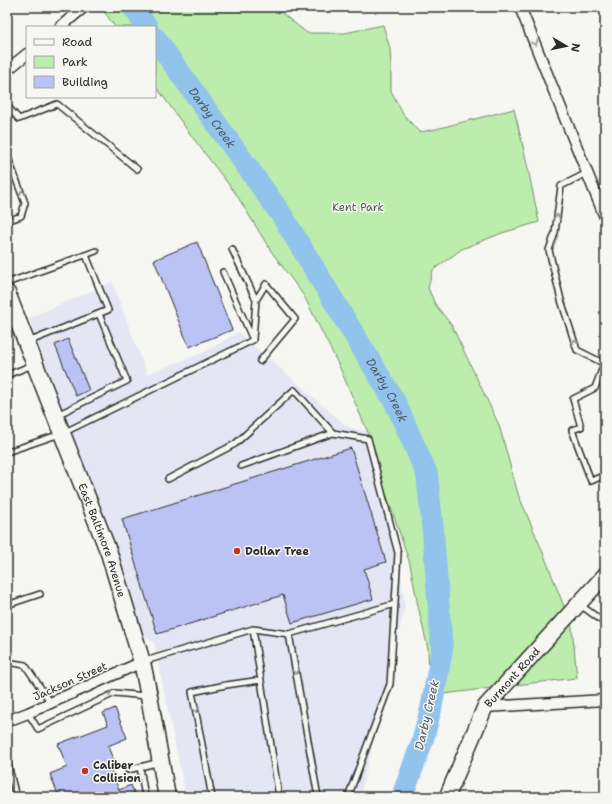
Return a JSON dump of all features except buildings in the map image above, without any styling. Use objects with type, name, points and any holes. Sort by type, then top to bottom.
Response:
[{"type":"main road","name":"East Baltimore Avenue","points":[[7,293],[109,553],[142,662],[167,797]]},
{"type":"street","points":[[61,26],[84,7]]},
{"type":"street","points":[[520,7],[605,217]]},
{"type":"street","points":[[7,70],[26,55]]},
{"type":"street","name":"Burmont Road","points":[[447,797],[485,707],[605,575]]},
{"type":"street","name":"Jackson Street","points":[[8,719],[28,713],[142,662]]},
{"type":"street","points":[[485,707],[605,700]]},
{"type":"lane","points":[[7,106],[19,119],[57,104],[137,169]]},
{"type":"lane","points":[[7,155],[25,203],[21,216],[7,221]]},
{"type":"lane","points":[[587,173],[561,186],[555,233],[549,250],[561,300],[577,350],[605,364],[595,388],[573,399],[581,427],[572,430],[591,481],[605,475]]},
{"type":"lane","points":[[232,249],[256,300]]},
{"type":"lane","points":[[7,283],[96,251]]},
{"type":"lane","points":[[27,343],[108,310],[86,255]]},
{"type":"lane","points":[[224,272],[253,340]]},
{"type":"lane","points":[[253,340],[256,300],[266,284],[295,319],[260,361]]},
{"type":"lane","points":[[56,416],[127,382],[98,314]]},
{"type":"lane","points":[[7,452],[63,433],[253,340]]},
{"type":"lane","points":[[7,375],[36,364]]},
{"type":"lane","points":[[168,478],[235,444],[294,390],[333,433]]},
{"type":"lane","points":[[241,466],[333,433],[368,439],[398,553],[390,684],[348,797]]},
{"type":"lane","points":[[7,606],[40,594]]},
{"type":"lane","points":[[142,662],[253,629],[289,634],[395,604]]},
{"type":"lane","points":[[579,604],[605,623]]},
{"type":"lane","points":[[253,629],[279,797]]},
{"type":"lane","points":[[289,634],[318,797]]},
{"type":"lane","points":[[7,662],[25,665],[51,703]]},
{"type":"lane","points":[[212,797],[192,692],[261,680]]},
{"type":"lane","points":[[28,713],[38,728],[115,693],[149,696]]},
{"type":"lane","points":[[7,760],[16,797]]},
{"type":"lane","points":[[128,770],[161,762]]},
{"type":"lane","points":[[140,767],[145,797]]},
{"type":"shaded area","points":[[112,282],[147,374],[207,351],[238,332],[348,427],[381,436],[405,606],[360,797],[186,797],[154,643],[142,633],[29,318]]},
{"type":"green space","name":"Kent Park","points":[[101,7],[274,7],[307,33],[345,33],[383,25],[390,49],[391,91],[403,114],[419,132],[514,109],[539,222],[502,233],[462,249],[433,270],[428,288],[435,304],[452,326],[499,425],[518,494],[572,627],[577,678],[428,696],[428,649],[410,564],[383,486],[373,444],[339,366],[304,296],[271,251],[236,194],[156,86],[156,26],[114,26]]},
{"type":"waterway","name":"Darby Creek","points":[[133,7],[146,26]]},
{"type":"waterway","name":"Darby Creek","points":[[156,39],[281,214],[395,402],[427,474],[442,650],[431,709],[422,742],[402,797]]},
{"type":"place","name":"Dollar Tree","points":[[237,551]]},
{"type":"place","name":"Caliber Collision","points":[[85,771]]}]
